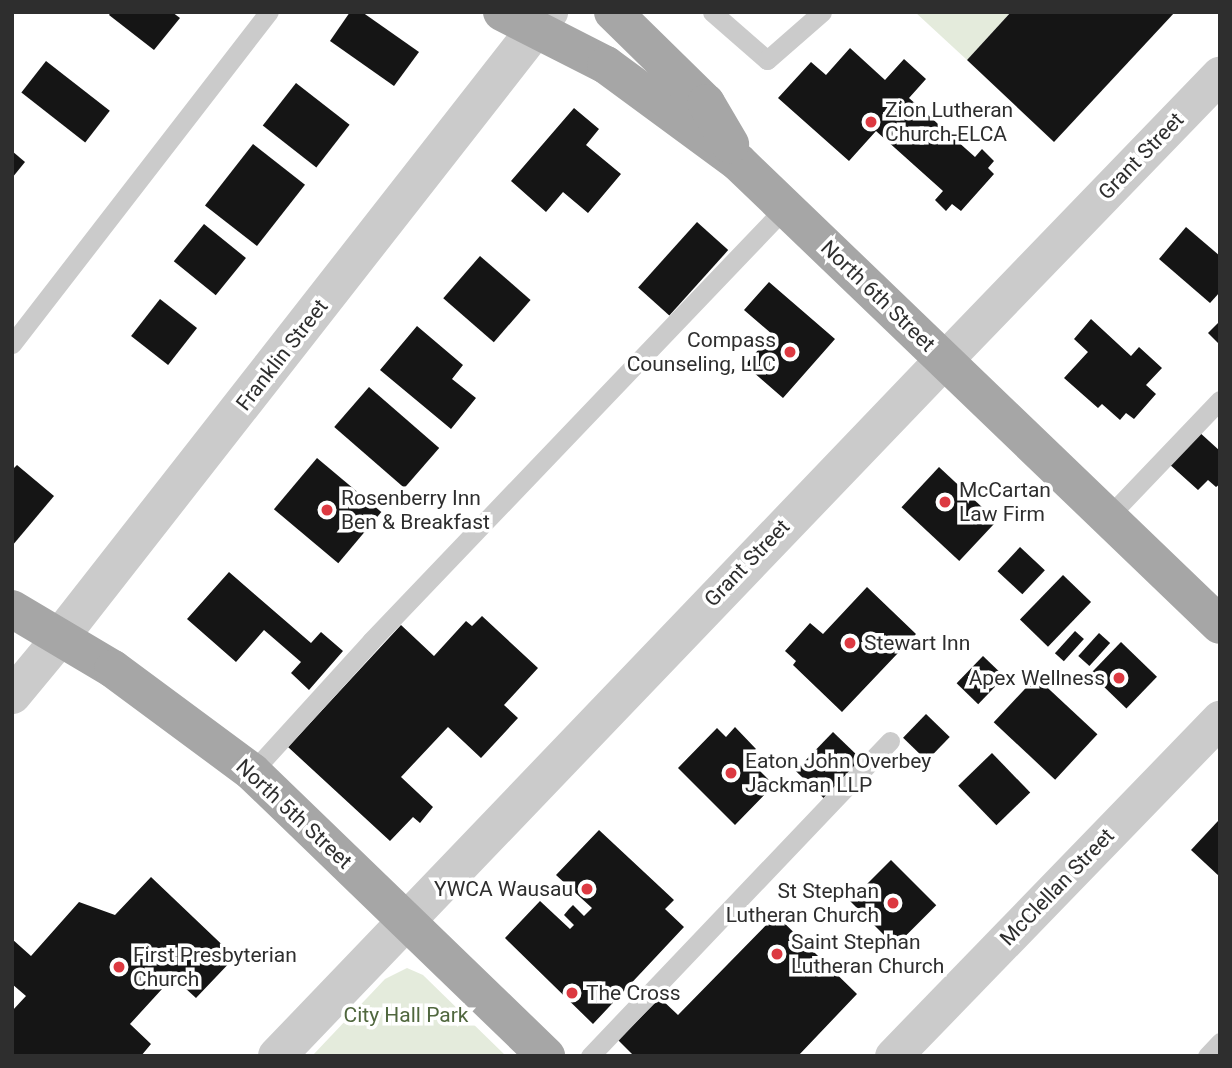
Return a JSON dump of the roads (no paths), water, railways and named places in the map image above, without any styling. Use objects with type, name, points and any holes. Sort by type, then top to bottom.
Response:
[{"type":"main road","name":"North 6th Street","points":[[502,12],[543,20],[738,162],[1220,625]]},
{"type":"main road","points":[[612,12],[706,103],[738,162]]},
{"type":"main road","name":"North 5th Street","points":[[12,609],[179,715],[251,772],[546,1056]]},
{"type":"street","name":"Franklin Street","points":[[12,695],[543,20]]},
{"type":"street","name":"Grant Street","points":[[277,1056],[1220,75]]},
{"type":"street","name":"McClellan Street","points":[[894,1056],[1220,718]]},
{"type":"lane","points":[[12,344],[269,12]]},
{"type":"lane","points":[[712,12],[767,60],[822,12]]},
{"type":"lane","points":[[251,772],[370,640],[785,208]]},
{"type":"lane","points":[[1108,517],[1220,400]]},
{"type":"lane","points":[[590,1056],[890,741]]},
{"type":"lane","points":[[1207,1056],[1220,1042]]},
{"type":"place","name":"Zion Lutheran Church-ELCA","points":[[871,122]]},
{"type":"place","name":"Compass Counseling, LLC","points":[[790,352]]},
{"type":"place","name":"McCartan Law Firm","points":[[945,502]]},
{"type":"place","name":"Rosenberry Inn Ben & Breakfast","points":[[327,510]]},
{"type":"place","name":"Stewart Inn","points":[[850,643]]},
{"type":"place","name":"Apex Wellness","points":[[1119,678]]},
{"type":"place","name":"Eaton John Overbey Jackman LLP","points":[[731,773]]},
{"type":"place","name":"YWCA Wausau","points":[[587,889]]},
{"type":"place","name":"St Stephan Lutheran Church","points":[[893,903]]},
{"type":"place","name":"Saint Stephan Lutheran Church","points":[[777,954]]},
{"type":"place","name":"First Presbyterian Church","points":[[119,967]]},
{"type":"place","name":"The Cross","points":[[572,993]]},
{"type":"park label","name":"City Hall Park","points":[[406,1015]]}]
